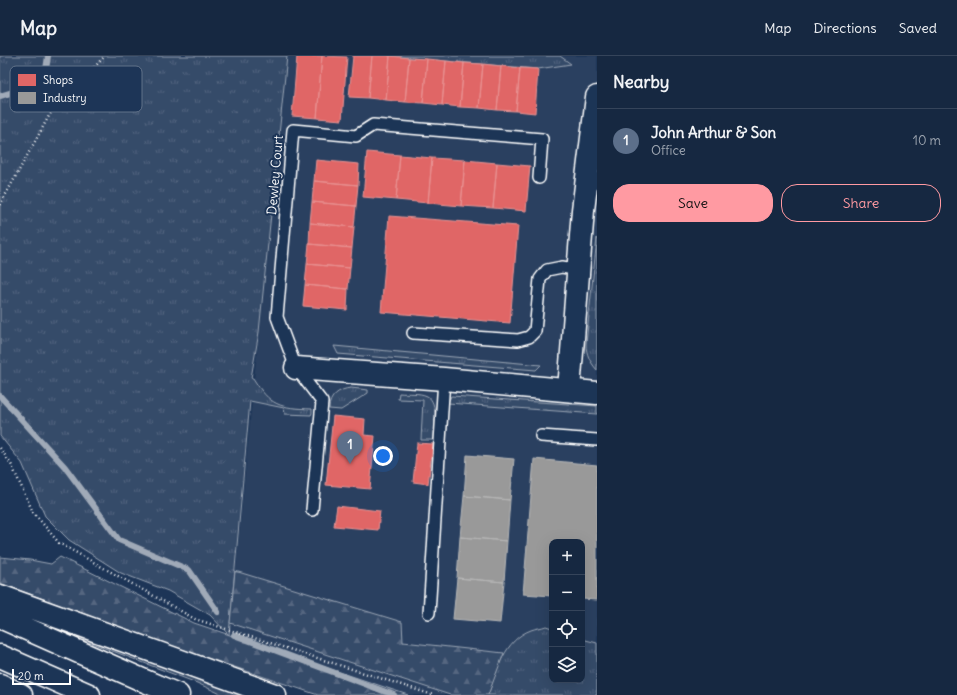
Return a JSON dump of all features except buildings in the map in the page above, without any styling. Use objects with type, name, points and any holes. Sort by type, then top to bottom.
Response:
[{"type":"main road","points":[[569,390],[583,210],[597,97]]},
{"type":"main road","points":[[296,368],[597,392]]},
{"type":"main road","points":[[0,596],[275,695]]},
{"type":"main road","points":[[0,617],[140,680],[178,695]]},
{"type":"main road","points":[[0,656],[89,695]]},
{"type":"main road","points":[[0,685],[21,695]]},
{"type":"lane","name":"Dewley Court","points":[[296,368],[277,317],[293,130],[356,136],[373,124],[542,139],[539,178]]},
{"type":"lane","points":[[413,333],[518,340],[529,337],[535,331],[540,279],[547,270],[562,267],[579,270]]},
{"type":"lane","points":[[296,368],[322,402],[312,510]]},
{"type":"lane","points":[[429,612],[444,379]]},
{"type":"lane","points":[[541,436],[597,440]]},
{"type":"path","points":[[96,66],[105,56]]},
{"type":"path","points":[[0,206],[52,112]]},
{"type":"path","points":[[0,448],[11,464],[33,512],[59,543],[73,551],[195,619],[433,695]]},
{"type":"shaded area","points":[[286,56],[597,56],[597,695],[408,695],[229,635]]},
{"type":"green space","points":[[0,56],[287,56],[259,332],[251,378],[253,378],[265,395],[277,404],[292,408],[312,409],[312,413],[311,415],[285,414],[284,408],[250,401],[229,635],[210,615],[168,591],[121,573],[69,540],[45,516],[22,463],[0,436]]},
{"type":"green space","points":[[388,56],[560,56],[571,64],[538,69]]},
{"type":"green space","points":[[597,238],[597,370],[589,358],[586,344]]},
{"type":"green space","points":[[334,346],[541,365],[536,370],[338,354]]},
{"type":"green space","points":[[351,388],[368,390],[368,393],[341,410],[329,409],[329,404],[336,394],[342,390]]},
{"type":"green space","points":[[399,393],[420,394],[431,399],[435,423],[434,440],[421,440],[423,400],[398,399]]},
{"type":"green space","points":[[451,396],[597,406],[597,414],[448,403]]},
{"type":"green space","points":[[0,557],[51,564],[60,557],[194,623],[408,695],[318,695],[160,642],[0,583]]},
{"type":"green space","points":[[235,571],[402,622],[403,642],[504,653],[488,695],[450,695],[230,623]]},
{"type":"green space","points":[[546,626],[549,627],[549,683],[585,683],[585,640],[597,643],[597,695],[488,695],[498,667],[508,649],[514,641],[531,630]]},
{"type":"green space","points":[[76,633],[251,695],[223,695],[197,683],[78,638]]},
{"type":"waterway","points":[[47,66],[48,56]]},
{"type":"waterway","points":[[0,96],[10,93]]},
{"type":"waterway","points":[[0,396],[65,467],[119,540],[189,570],[218,612]]},
{"type":"waterway","points":[[234,635],[394,695]]},
{"type":"place","name":"John Arthur & Son","points":[[350,464]]}]
